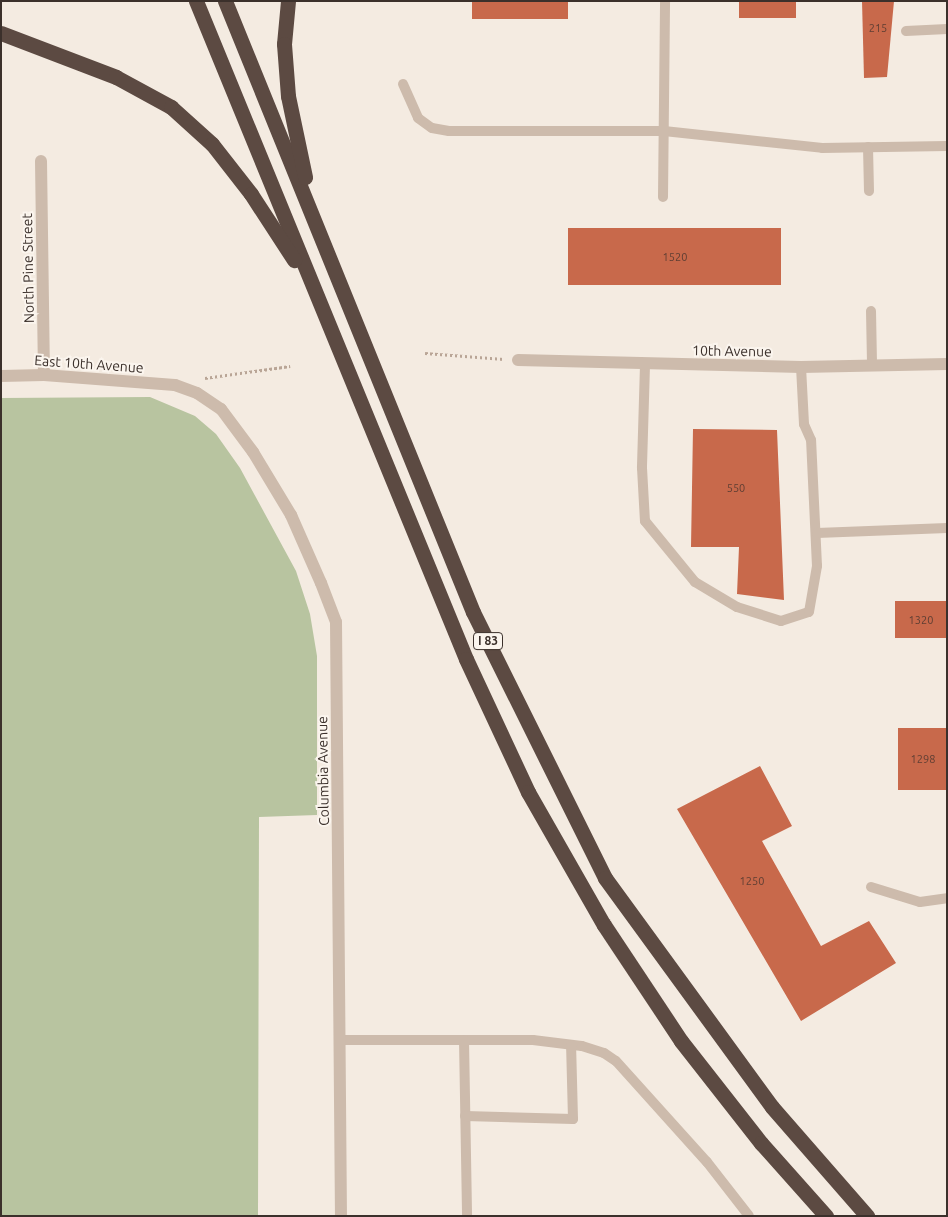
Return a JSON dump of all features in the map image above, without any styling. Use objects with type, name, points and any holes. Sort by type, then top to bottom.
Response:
[{"type":"highway","name":"I 83","points":[[196,1],[470,668],[528,792],[567,862],[637,977],[681,1041],[761,1143],[826,1216]]},
{"type":"highway","name":"I 83","points":[[225,1],[473,612],[605,878],[772,1107],[867,1216]]},
{"type":"highway","points":[[288,1],[284,44],[288,96],[314,218]]},
{"type":"highway","points":[[1,33],[116,77],[171,107],[223,158],[251,194],[313,289]]},
{"type":"street","name":"North Pine Street","points":[[42,161],[44,375]]},
{"type":"street","name":"10th Avenue","points":[[518,360],[645,365],[801,367],[947,364]]},
{"type":"street","name":"East 10th Avenue","points":[[1,376],[44,375],[175,385]]},
{"type":"street","name":"Columbia Avenue","points":[[175,385],[197,393],[221,410],[253,452],[291,516],[336,622],[341,1216]]},
{"type":"lane","points":[[663,196],[665,1]]},
{"type":"lane","points":[[906,30],[947,29]]},
{"type":"lane","points":[[403,84],[418,118],[432,128],[449,131],[664,131],[822,148],[947,146]]},
{"type":"lane","points":[[868,147],[869,190]]},
{"type":"lane","points":[[871,311],[872,365]]},
{"type":"lane","points":[[645,365],[642,468],[645,521],[695,582],[737,607],[782,621],[810,612],[817,566],[817,533],[811,440],[804,424],[801,367]]},
{"type":"lane","points":[[817,533],[947,528]]},
{"type":"lane","points":[[871,887],[920,902],[947,898]]},
{"type":"lane","points":[[341,1040],[533,1040],[571,1044],[604,1053],[616,1061],[707,1162],[749,1216]]},
{"type":"lane","points":[[464,1040],[468,1216]]},
{"type":"lane","points":[[465,1116],[573,1119],[571,1044]]},
{"type":"path","points":[[425,353],[518,360]]},
{"type":"path","points":[[175,385],[231,372],[290,366]]},
{"type":"green space","points":[[150,397],[195,416],[216,434],[240,468],[296,571],[310,614],[317,656],[317,815],[259,817],[258,1216],[1,1216],[1,398]]},
{"type":"building","points":[[472,1],[568,1],[568,19],[472,19]]},
{"type":"building","points":[[739,1],[796,1],[796,18],[739,18]]},
{"type":"building","points":[[862,1],[894,1],[887,77],[864,78]]},
{"type":"building","points":[[568,228],[781,228],[781,285],[568,285]]},
{"type":"building","points":[[693,429],[777,430],[784,600],[737,594],[739,547],[691,547]]},
{"type":"building","points":[[895,601],[947,601],[947,638],[895,638]]},
{"type":"building","points":[[898,728],[947,728],[947,790],[898,790]]},
{"type":"building","points":[[760,766],[792,826],[762,841],[821,946],[869,921],[896,963],[801,1021],[677,809]]}]
